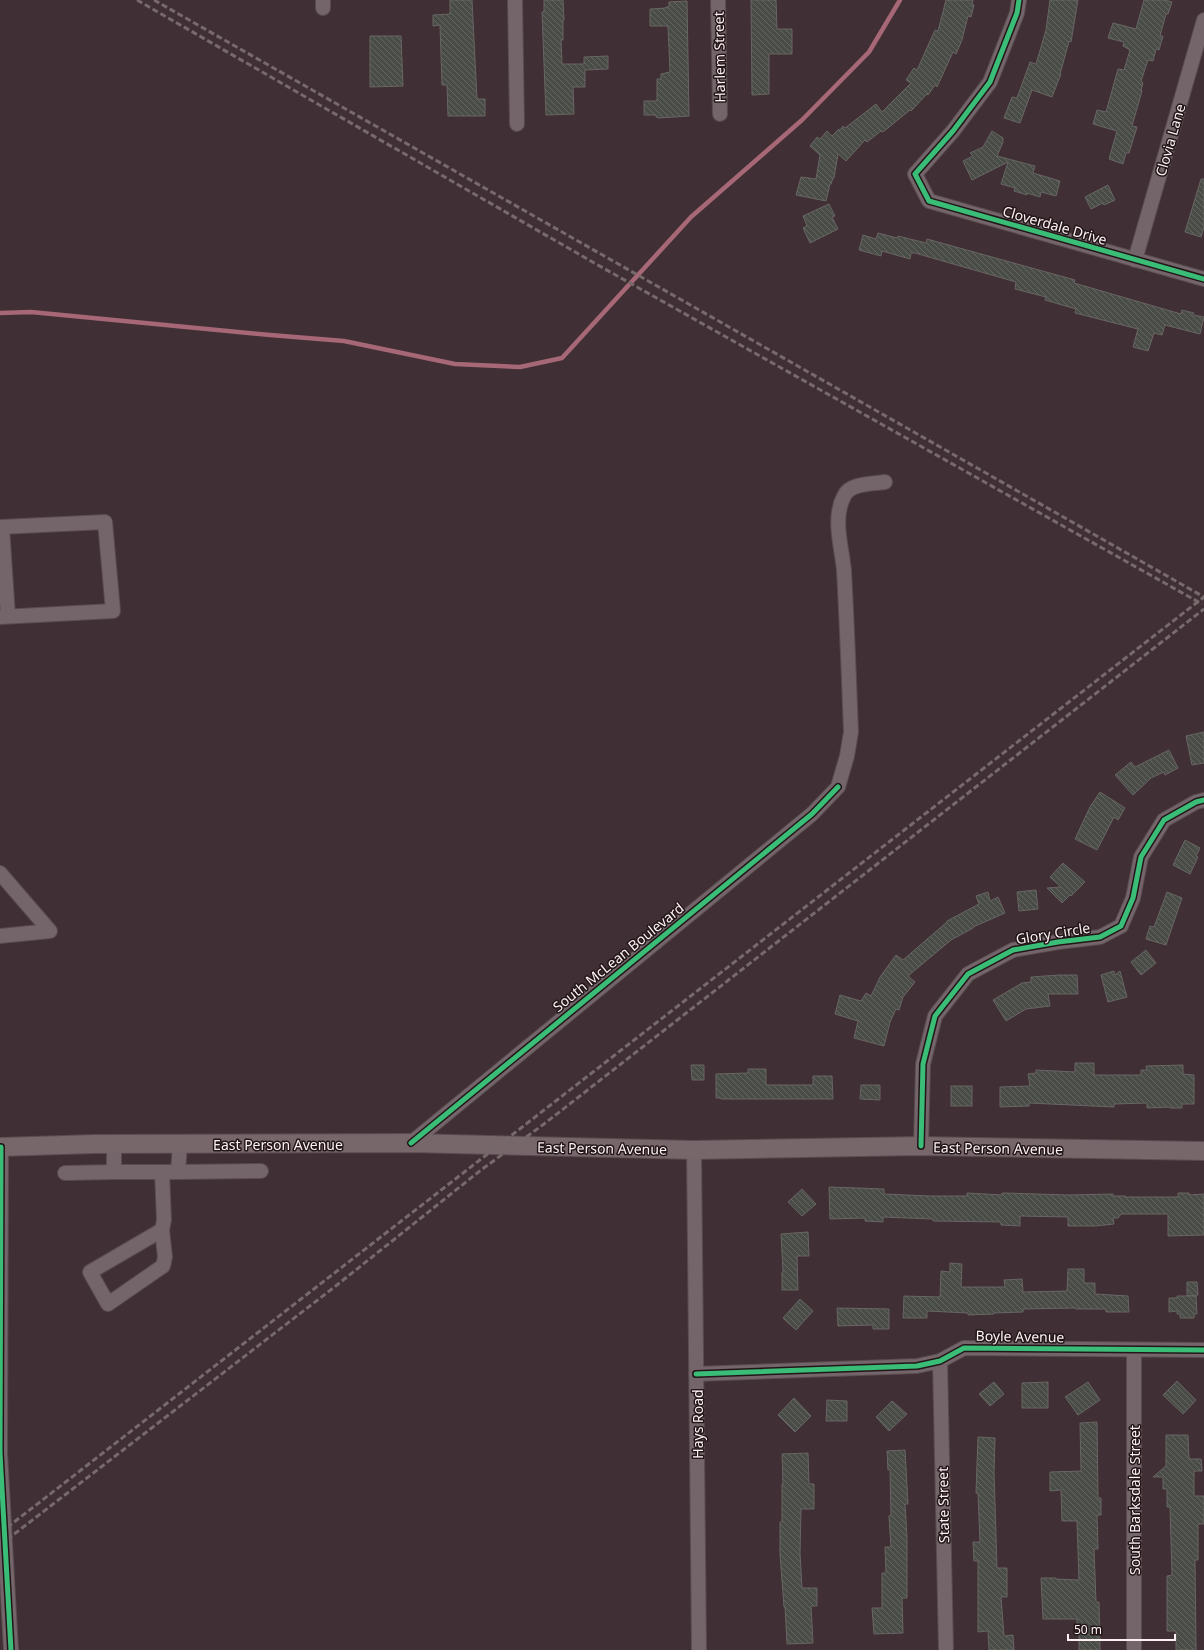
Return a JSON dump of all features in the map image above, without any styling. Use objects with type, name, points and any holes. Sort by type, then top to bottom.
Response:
[{"type":"main road","name":"East Person Avenue","points":[[0,1147],[114,1144],[411,1143],[694,1150],[921,1146],[1204,1151]]},
{"type":"street","points":[[515,0],[517,124]]},
{"type":"street","name":"Harlem Street","points":[[718,0],[720,114]]},
{"type":"street","name":"Cloverdale Drive","points":[[1018,0],[1017,13],[990,82],[953,132],[915,174],[929,201],[1204,279]]},
{"type":"street","name":"Clovia Lane","points":[[1135,260],[1204,20]]},
{"type":"street","name":"South McLean Boulevard","points":[[411,1143],[805,819],[838,787],[847,756],[851,732],[844,570],[839,528],[839,509],[844,495],[857,486],[885,482]]},
{"type":"street","points":[[105,522],[113,611],[4,617],[1,527],[105,522]]},
{"type":"street","name":"Glory Circle","points":[[921,1146],[922,1064],[934,1016],[968,974],[1013,950],[1058,942],[1100,938],[1121,926],[1133,898],[1141,857],[1164,820],[1196,802],[1204,800]]},
{"type":"street","points":[[0,873],[50,931],[0,936]]},
{"type":"street","points":[[114,1144],[114,1172]]},
{"type":"street","points":[[178,1172],[180,1144]]},
{"type":"street","points":[[0,1147],[0,1453],[11,1650]]},
{"type":"street","name":"Hays Road","points":[[694,1150],[699,1650]]},
{"type":"street","points":[[65,1173],[261,1171]]},
{"type":"street","points":[[162,1172],[164,1220],[162,1230],[166,1257],[163,1266],[108,1304],[90,1272],[162,1230]]},
{"type":"street","name":"Boyle Avenue","points":[[696,1374],[917,1366],[940,1361],[964,1348],[1204,1350]]},
{"type":"street","name":"South Barksdale Street","points":[[1134,1350],[1134,1650]]},
{"type":"street","name":"State Street","points":[[940,1361],[946,1650]]},
{"type":"building","points":[[450,0],[472,0],[477,99],[485,99],[485,116],[448,116],[447,85],[442,85],[440,25],[433,26],[433,15],[450,14]]},
{"type":"building","points":[[544,0],[563,0],[563,40],[561,40],[562,64],[584,64],[584,57],[608,56],[608,69],[585,70],[585,87],[573,87],[574,114],[546,115],[542,12],[544,12]]},
{"type":"building","points":[[751,0],[776,0],[777,29],[792,29],[792,54],[769,54],[769,94],[752,95]]},
{"type":"building","points":[[946,0],[973,0],[972,4],[974,5],[971,17],[968,16],[962,40],[956,54],[953,52],[937,87],[935,85],[928,95],[927,94],[911,111],[910,110],[883,132],[881,131],[867,142],[865,140],[846,161],[838,154],[834,178],[830,184],[826,201],[796,195],[801,177],[816,179],[820,155],[810,146],[817,137],[820,139],[827,131],[832,136],[843,126],[845,128],[876,104],[882,112],[911,83],[906,80],[914,68],[917,70],[935,30],[938,31]]},
{"type":"building","points":[[1050,0],[1078,0],[1071,42],[1069,41],[1061,74],[1052,97],[1032,90],[1020,123],[1004,118],[1012,97],[1017,98],[1030,62],[1036,64],[1046,30]]},
{"type":"building","points":[[1144,0],[1165,0],[1172,2],[1168,14],[1166,14],[1160,36],[1163,36],[1159,50],[1156,49],[1153,61],[1148,60],[1141,81],[1143,83],[1142,91],[1132,126],[1137,127],[1129,153],[1126,153],[1123,164],[1109,159],[1117,131],[1093,124],[1097,110],[1106,112],[1118,69],[1124,70],[1130,50],[1123,46],[1124,42],[1108,38],[1113,23],[1136,29]]},
{"type":"building","points":[[687,1],[689,116],[659,118],[656,117],[656,115],[644,115],[644,101],[657,100],[657,79],[661,79],[661,74],[670,72],[668,26],[650,26],[650,9],[669,7],[669,2]]},
{"type":"building","points":[[370,36],[401,36],[403,86],[370,87]]},
{"type":"building","points":[[992,131],[1003,138],[1003,142],[997,156],[1035,166],[1033,173],[1060,181],[1056,196],[1041,192],[1040,197],[1027,193],[1027,195],[1014,191],[1015,188],[1001,184],[1008,162],[972,180],[963,161],[973,156],[970,153],[983,147]]},
{"type":"building","points":[[1201,179],[1204,179],[1204,227],[1201,237],[1185,232]]},
{"type":"building","points":[[1108,185],[1115,200],[1104,205],[1103,203],[1091,209],[1085,197]]},
{"type":"building","points":[[829,204],[835,216],[832,217],[838,229],[810,243],[803,228],[807,226],[803,216]]},
{"type":"building","points":[[878,233],[926,243],[927,239],[1075,280],[1074,283],[1181,314],[1182,310],[1194,313],[1193,315],[1204,317],[1200,334],[1165,325],[1162,335],[1154,333],[1148,351],[1133,347],[1138,329],[1075,313],[1076,309],[1045,300],[1046,297],[1015,289],[1016,282],[915,253],[911,253],[910,259],[882,251],[881,256],[859,250],[863,235],[876,239]]},
{"type":"building","points":[[1204,732],[1204,763],[1192,765],[1186,736]]},
{"type":"building","points":[[1169,750],[1178,768],[1165,775],[1164,772],[1151,778],[1133,795],[1115,775],[1131,762],[1135,767]]},
{"type":"building","points":[[1100,792],[1125,808],[1118,820],[1114,817],[1097,850],[1075,839],[1090,807]]},
{"type":"building","points":[[1185,840],[1200,848],[1196,856],[1198,857],[1190,874],[1173,865]]},
{"type":"building","points":[[1063,863],[1085,882],[1062,903],[1047,888],[1061,887],[1050,877]]},
{"type":"building","points":[[1036,890],[1038,909],[1019,911],[1017,892]]},
{"type":"building","points":[[988,892],[990,901],[998,897],[1005,913],[973,927],[951,940],[908,976],[915,982],[903,997],[899,1010],[896,1009],[890,1022],[884,1046],[854,1038],[858,1021],[835,1014],[840,995],[861,1001],[866,993],[871,996],[880,977],[896,955],[903,960],[947,921],[979,904],[976,896]]},
{"type":"building","points":[[1167,892],[1182,898],[1166,945],[1146,939],[1150,926],[1154,927]]},
{"type":"building","points":[[1146,950],[1156,963],[1141,975],[1131,962]]},
{"type":"building","points":[[1114,971],[1115,975],[1120,971],[1127,997],[1108,1002],[1101,975]]},
{"type":"building","points":[[1077,975],[1078,994],[1048,994],[1050,1006],[1026,1009],[1006,1021],[993,1000],[1022,983],[1031,982],[1031,977]]},
{"type":"building","points":[[1075,1063],[1094,1063],[1094,1075],[1141,1075],[1141,1070],[1147,1070],[1146,1066],[1183,1065],[1183,1074],[1194,1075],[1194,1104],[1182,1104],[1182,1108],[1147,1108],[1147,1103],[1114,1104],[1114,1107],[1029,1103],[1029,1106],[1000,1107],[1000,1087],[1030,1086],[1028,1074],[1036,1073],[1036,1070],[1075,1072]]},
{"type":"building","points":[[691,1065],[704,1065],[704,1080],[692,1080]]},
{"type":"building","points":[[748,1069],[766,1069],[766,1085],[813,1085],[813,1076],[832,1076],[833,1099],[716,1098],[716,1074],[748,1073]]},
{"type":"building","points":[[861,1085],[880,1085],[880,1100],[860,1099]]},
{"type":"building","points":[[951,1086],[972,1086],[972,1106],[951,1106]]},
{"type":"building","points":[[829,1187],[884,1189],[884,1194],[930,1196],[967,1196],[967,1193],[1002,1195],[1002,1193],[1005,1193],[1068,1195],[1113,1194],[1114,1196],[1125,1197],[1178,1197],[1178,1193],[1189,1193],[1189,1195],[1204,1194],[1204,1235],[1168,1236],[1168,1214],[1121,1214],[1118,1218],[1113,1218],[1114,1224],[1096,1226],[1068,1226],[1068,1217],[1020,1216],[1020,1226],[1001,1225],[1001,1222],[933,1221],[933,1219],[883,1217],[883,1222],[865,1221],[865,1218],[830,1219]]},
{"type":"building","points":[[802,1189],[816,1204],[802,1216],[788,1202]]},
{"type":"building","points":[[808,1232],[809,1256],[797,1256],[798,1290],[782,1290],[783,1272],[781,1234]]},
{"type":"building","points":[[950,1263],[962,1264],[961,1287],[1005,1287],[1004,1280],[1022,1279],[1023,1292],[1067,1291],[1068,1269],[1084,1269],[1084,1283],[1095,1283],[1095,1294],[1128,1296],[1129,1312],[1106,1312],[1106,1309],[1076,1308],[1023,1309],[1023,1312],[968,1315],[968,1313],[927,1311],[927,1318],[903,1318],[904,1296],[940,1297],[941,1271],[950,1272]]},
{"type":"building","points":[[1187,1282],[1197,1282],[1198,1295],[1187,1296]]},
{"type":"building","points":[[1177,1296],[1196,1296],[1197,1314],[1194,1314],[1194,1318],[1180,1318],[1180,1314],[1177,1314],[1177,1311],[1169,1312],[1169,1298],[1177,1298]]},
{"type":"building","points":[[800,1299],[813,1311],[796,1330],[783,1318]]},
{"type":"building","points":[[837,1308],[889,1309],[889,1329],[873,1329],[873,1325],[838,1326]]},
{"type":"building","points":[[1177,1381],[1196,1400],[1183,1414],[1163,1395]]},
{"type":"building","points":[[994,1382],[1004,1394],[990,1406],[979,1394]]},
{"type":"building","points":[[1048,1382],[1048,1408],[1022,1408],[1022,1383]]},
{"type":"building","points":[[1088,1382],[1100,1400],[1078,1415],[1065,1397]]},
{"type":"building","points":[[794,1398],[811,1416],[795,1432],[778,1415]]},
{"type":"building","points":[[827,1400],[847,1401],[847,1421],[826,1421]]},
{"type":"building","points":[[892,1401],[907,1414],[889,1431],[876,1417]]},
{"type":"building","points":[[1097,1422],[1098,1498],[1101,1498],[1101,1515],[1097,1515],[1098,1549],[1094,1549],[1096,1602],[1099,1602],[1100,1650],[1079,1650],[1079,1626],[1077,1626],[1077,1619],[1043,1619],[1041,1578],[1079,1580],[1077,1521],[1062,1521],[1061,1490],[1050,1491],[1050,1472],[1081,1471],[1080,1423]]},
{"type":"building","points":[[1166,1435],[1188,1435],[1189,1459],[1201,1459],[1202,1471],[1194,1471],[1194,1496],[1204,1496],[1204,1524],[1198,1524],[1198,1560],[1195,1560],[1196,1650],[1176,1650],[1176,1631],[1167,1631],[1167,1576],[1172,1575],[1170,1507],[1167,1507],[1167,1489],[1163,1489],[1163,1477],[1153,1477],[1166,1466]]},
{"type":"building","points":[[978,1437],[995,1438],[994,1472],[997,1568],[1007,1568],[1007,1597],[1001,1597],[1004,1636],[1013,1635],[1014,1650],[989,1650],[988,1631],[978,1632],[978,1561],[974,1561],[973,1542],[980,1542],[978,1493],[976,1493]]},
{"type":"building","points":[[905,1450],[908,1504],[905,1504],[907,1537],[907,1598],[902,1598],[903,1633],[874,1634],[872,1608],[882,1608],[882,1573],[886,1573],[885,1547],[891,1547],[889,1516],[891,1515],[890,1469],[888,1470],[887,1451]]},
{"type":"building","points":[[808,1453],[809,1484],[814,1484],[814,1509],[801,1509],[800,1553],[802,1588],[817,1588],[817,1606],[811,1606],[813,1643],[787,1644],[780,1554],[780,1522],[782,1522],[783,1484],[782,1454]]},
{"type":"waterway","points":[[0,313],[31,312],[344,341],[455,364],[520,367],[562,358],[691,217],[802,120],[869,52],[900,0]]},
{"type":"railway","points":[[137,0],[596,264],[1202,604]]},
{"type":"railway","points":[[154,0],[1204,597]]},
{"type":"railway","points":[[0,1533],[1204,597]]},
{"type":"railway","points":[[0,1545],[337,1285],[481,1170],[544,1124],[1204,609]]},
{"type":"cycle path","points":[[1019,0],[1017,13],[990,82],[953,131],[915,174],[929,201],[1204,279]]},
{"type":"cycle path","points":[[411,1143],[812,814],[838,787]]},
{"type":"cycle path","points":[[921,1146],[923,1064],[935,1016],[968,974],[1013,950],[1058,942],[1100,937],[1121,926],[1133,898],[1141,857],[1164,820],[1196,802],[1204,800]]},
{"type":"cycle path","points":[[1,1147],[0,1453],[11,1650]]},
{"type":"cycle path","points":[[696,1374],[917,1366],[940,1361],[964,1348],[1204,1350]]}]
